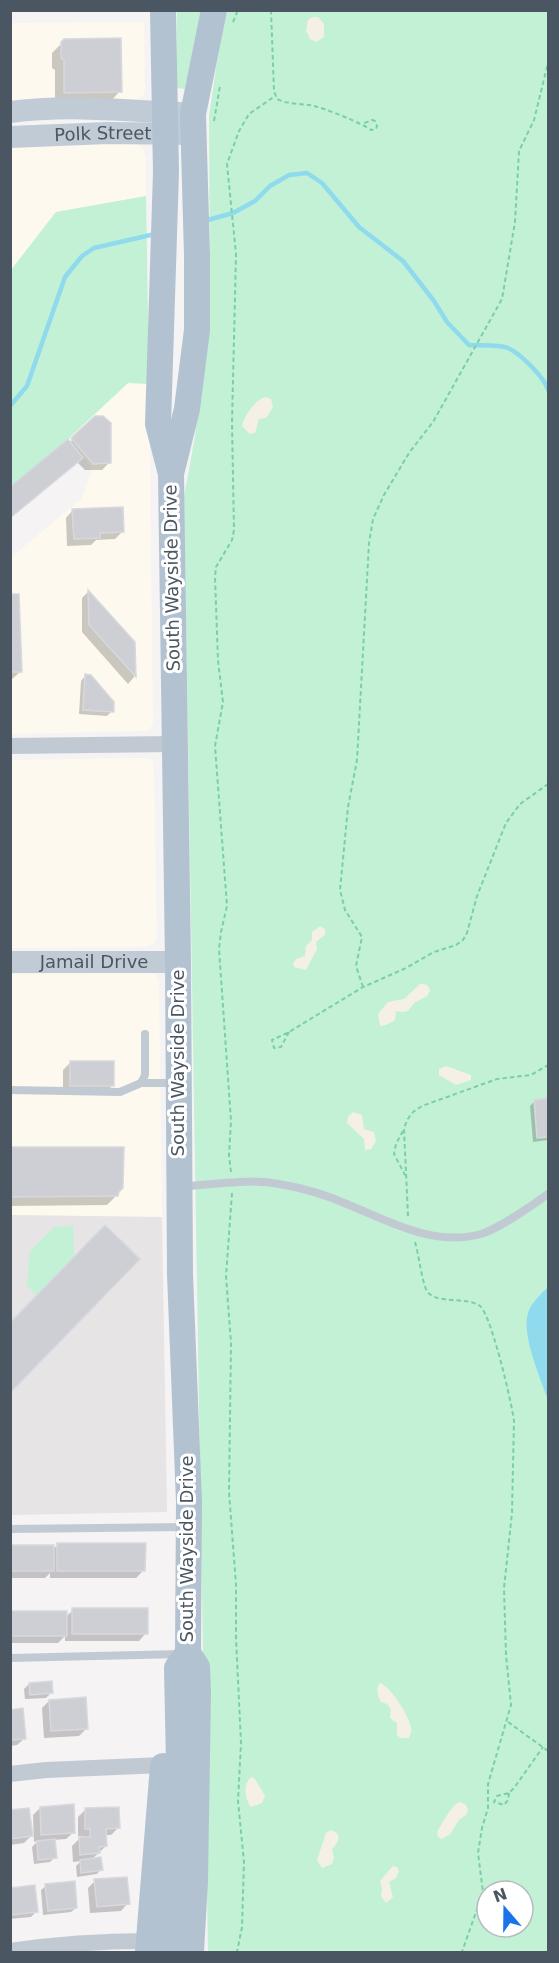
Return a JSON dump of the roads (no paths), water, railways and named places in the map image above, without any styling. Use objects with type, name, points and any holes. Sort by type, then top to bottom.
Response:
[{"type":"main road","name":"South Wayside Drive","points":[[163,10],[165,197],[158,424],[171,474],[180,1274],[189,1527],[188,1653],[177,1668],[187,1688],[195,1881],[191,1953]]},
{"type":"main road","name":"South Wayside Drive","points":[[171,474],[187,409],[196,341],[196,193],[200,123],[223,19]]},
{"type":"main road","name":"Polk Street","points":[[10,112],[39,110],[165,123],[200,123]]},
{"type":"main road","name":"Polk Street","points":[[10,137],[108,133],[165,123]]},
{"type":"main road","name":"Jamail Drive","points":[[10,962],[178,962]]},
{"type":"main road","name":"South Wayside Drive","points":[[155,1949],[175,1887],[179,1765],[187,1688]]},
{"type":"main road","points":[[155,1949],[164,1739],[187,1688]]},
{"type":"main road","points":[[187,1688],[210,1799],[208,1953]]},
{"type":"street","points":[[10,747],[173,744]]},
{"type":"street","points":[[10,1774],[46,1770],[163,1765]]},
{"type":"street","points":[[10,1951],[98,1941],[155,1949]]},
{"type":"lane","points":[[141,1083],[145,1075],[145,1034]]},
{"type":"lane","points":[[10,1090],[120,1092],[141,1083],[178,1083]]},
{"type":"lane","points":[[179,1186],[252,1181],[277,1183],[347,1204],[411,1230],[447,1237],[480,1234],[494,1228],[549,1194]]},
{"type":"lane","points":[[10,1529],[189,1527]]},
{"type":"lane","points":[[10,1658],[188,1653]]},
{"type":"water","points":[[548,1287],[548,1400],[529,1345],[527,1322],[531,1306]]},
{"type":"waterway","points":[[204,221],[233,213],[255,201],[270,186],[289,175],[307,173],[322,183],[359,227],[403,261],[447,322],[469,345],[508,348],[525,360],[548,390]]},
{"type":"waterway","points":[[10,406],[27,386],[65,277],[82,256],[94,248],[155,234]]}]
